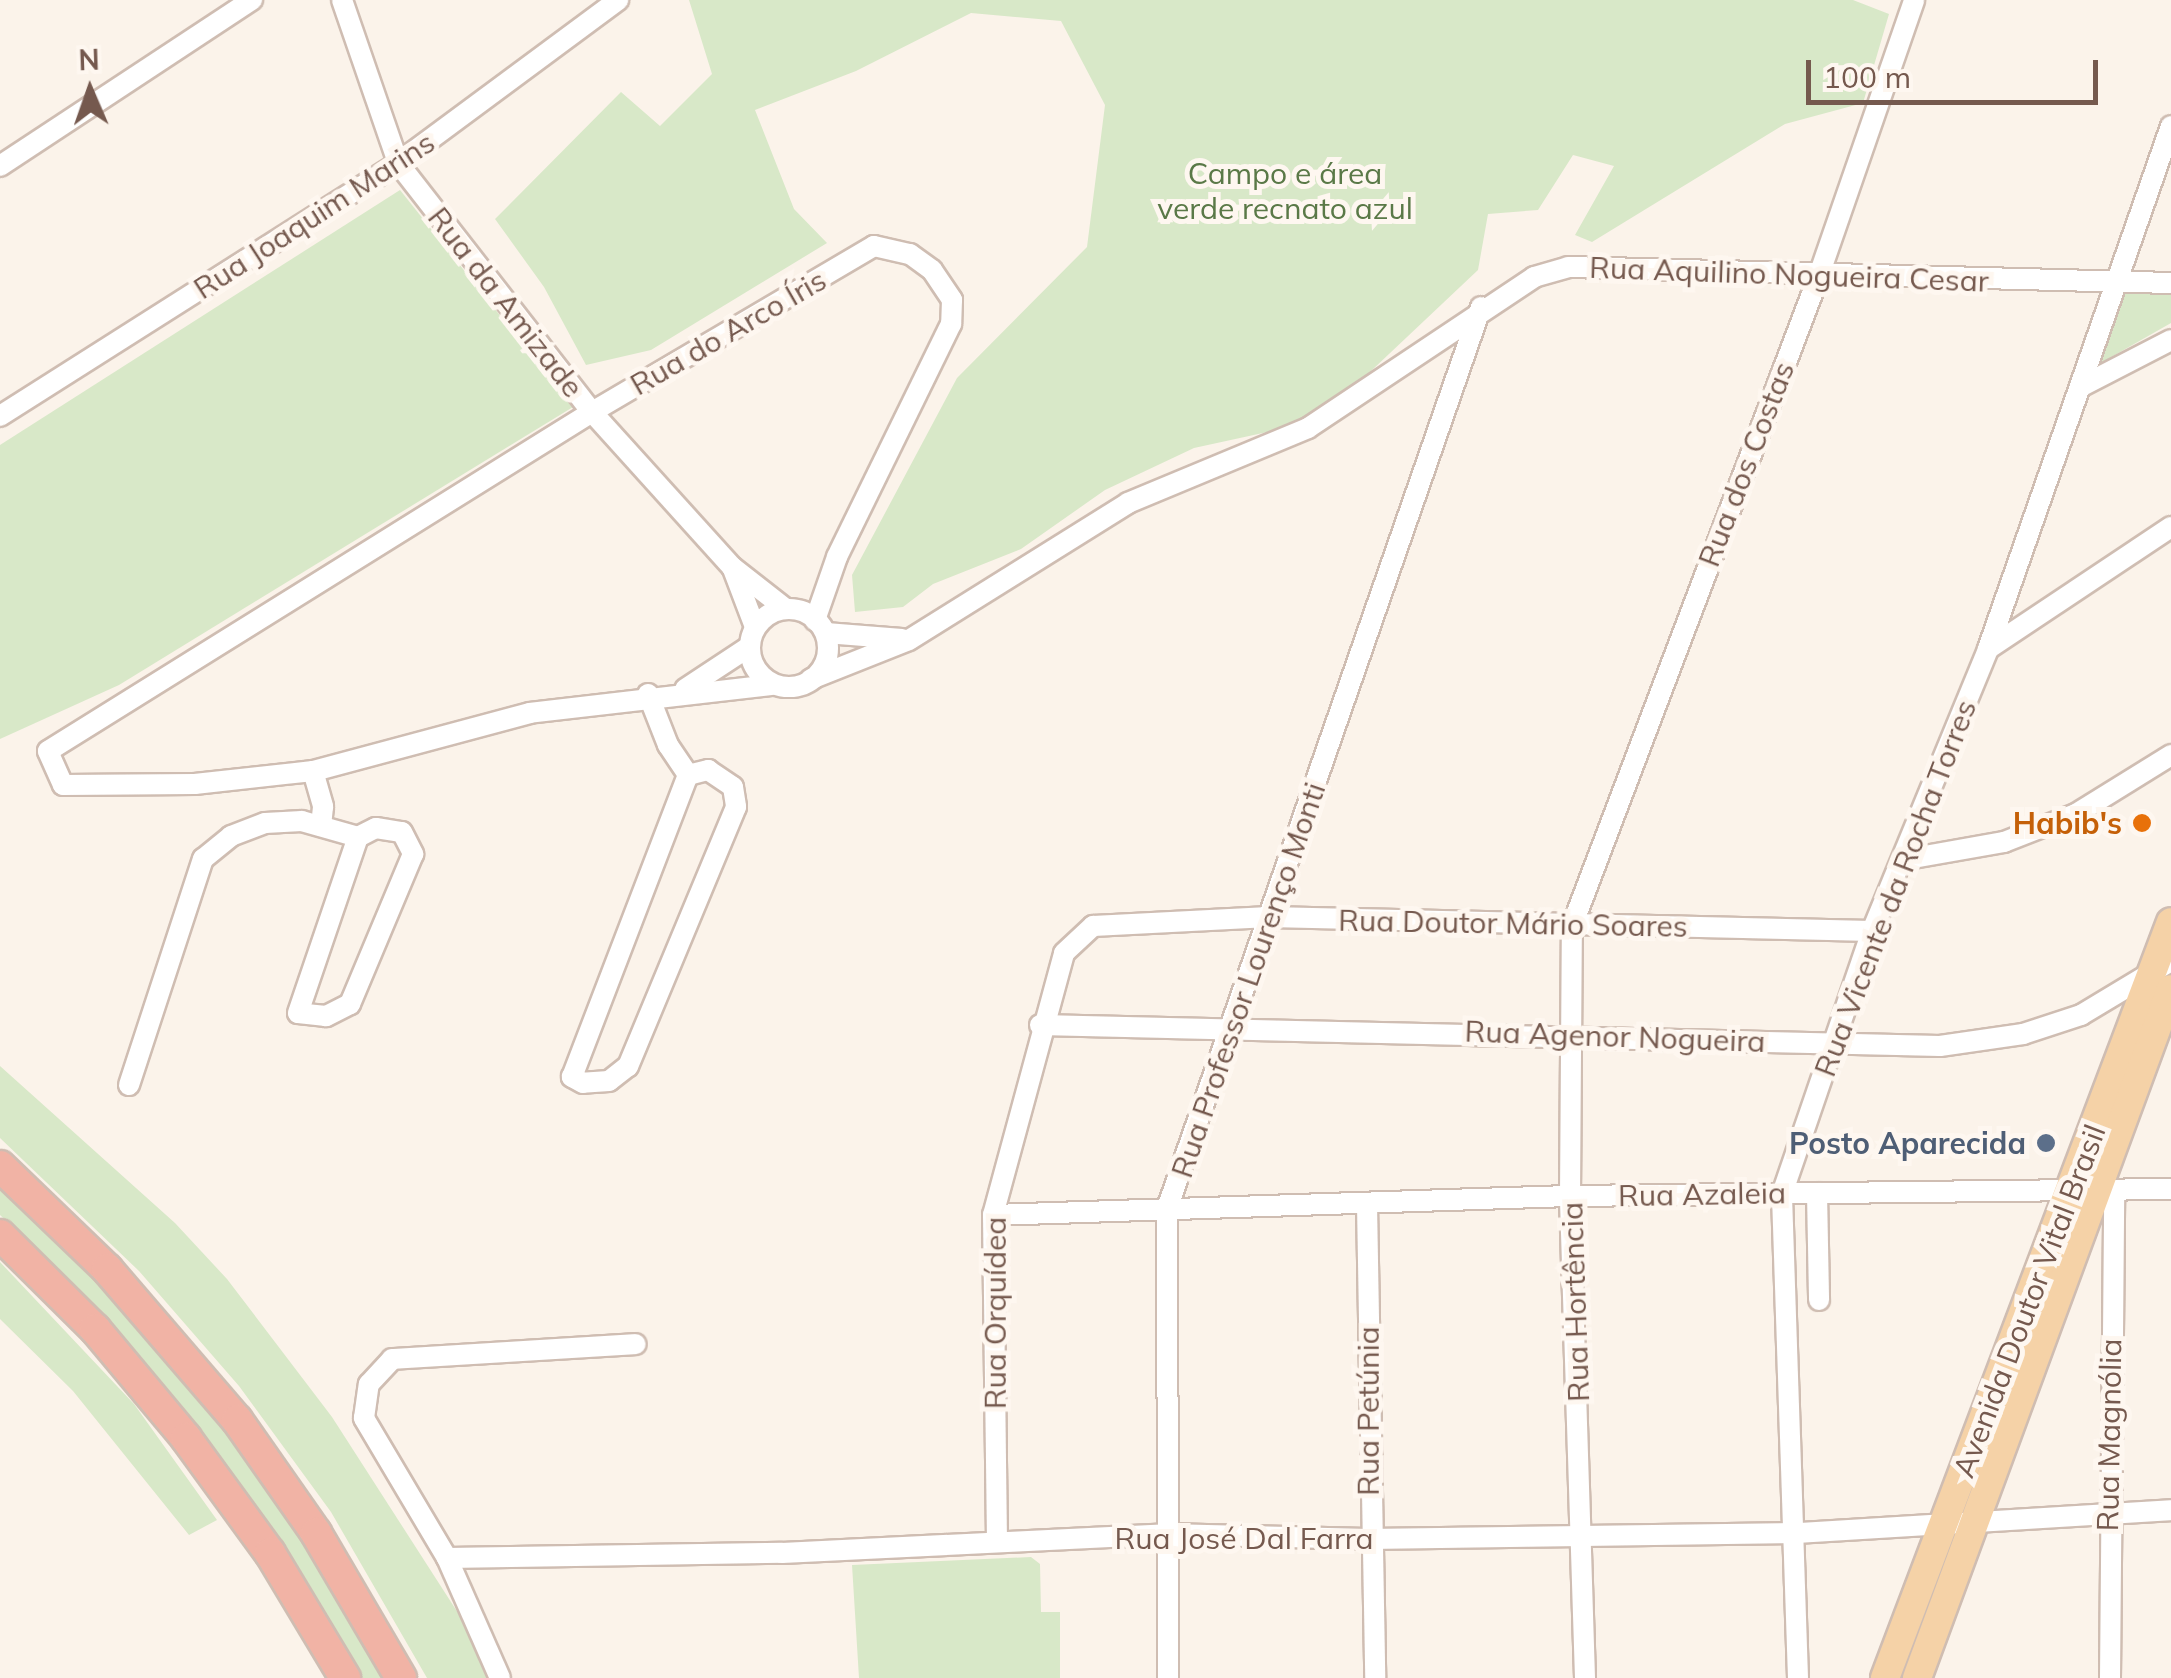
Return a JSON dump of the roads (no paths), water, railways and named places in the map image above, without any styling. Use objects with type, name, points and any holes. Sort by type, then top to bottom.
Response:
[{"type":"highway","points":[[0,1166],[107,1269],[228,1407],[316,1533],[401,1678]]},
{"type":"highway","points":[[0,1235],[94,1329],[186,1438],[270,1553],[345,1678]]},
{"type":"main road","name":"Avenida Doutor Vital Brasil","points":[[1917,1678],[2096,1192],[2160,984],[2171,922]]},
{"type":"main road","name":"Avenida Doutor Vital Brasil","points":[[1886,1678],[1942,1522],[2096,1192]]},
{"type":"street","points":[[0,166],[252,0]]},
{"type":"street","name":"Rua da Amizade","points":[[342,0],[398,163],[592,412],[732,567],[786,609]]},
{"type":"street","name":"Rua Joaquim Marins","points":[[0,416],[398,163],[618,0]]},
{"type":"street","name":"Rua dos Costas","points":[[1572,926],[1818,278],[1914,0]]},
{"type":"street","name":"Rua Vicente da Rocha Torres","points":[[1798,1678],[1798,1533],[1782,1194],[1872,931],[1988,649],[2171,126]]},
{"type":"street","name":"Rua do Arco Íris","points":[[313,771],[196,784],[63,785],[48,751],[592,412],[874,246],[910,254],[932,270],[952,300],[951,324],[837,557],[821,626]]},
{"type":"street","name":"Rua Aquilino Nogueira Cesar","points":[[811,679],[909,640],[1128,504],[1308,428],[1481,307],[1534,277],[1568,267],[1818,278],[2171,283]]},
{"type":"street","name":"Rua Professor Lourenço Monti","points":[[1168,1678],[1167,1209],[1481,307]]},
{"type":"street","points":[[2080,387],[2171,340]]},
{"type":"street","points":[[1988,649],[2171,527]]},
{"type":"street","name":"Rua da Amizade","points":[[732,567],[752,637]]},
{"type":"street","points":[[683,690],[786,609],[821,626],[909,640]]},
{"type":"street","points":[[321,826],[324,807],[313,771],[530,712],[648,694],[811,679],[829,657],[821,626]]},
{"type":"street","points":[[752,637],[752,664],[771,684]]},
{"type":"street","points":[[648,694],[668,745],[688,775]]},
{"type":"street","points":[[1902,860],[2022,836],[2076,814],[2171,755]]},
{"type":"street","points":[[708,770],[727,779],[736,808],[628,1066],[608,1082],[583,1082],[572,1078],[688,775],[708,770]]},
{"type":"street","points":[[128,1085],[203,859],[231,836],[265,822],[321,826],[358,837],[376,828],[402,832],[413,854],[350,1004],[326,1016],[298,1013],[358,837]]},
{"type":"street","name":"Rua Doutor Mário Soares","points":[[1093,926],[1269,917],[1872,931]]},
{"type":"street","name":"Rua Orquídea","points":[[997,1542],[993,1214],[1040,1025],[1064,953],[1093,926]]},
{"type":"street","name":"Rua Hortência","points":[[1572,926],[1570,1196],[1584,1534],[1585,1678]]},
{"type":"street","name":"Rua Agenor Nogueira","points":[[1040,1025],[1570,1033],[1835,1043],[1985,1042],[2081,1015],[2160,984],[2171,961]]},
{"type":"street","name":"Rua Azaleia","points":[[993,1214],[1570,1196],[2171,1189]]},
{"type":"street","name":"Rua Magnólia","points":[[2096,1192],[2110,1678]]},
{"type":"street","points":[[1818,1193],[1819,1300]]},
{"type":"street","name":"Rua Petúnia","points":[[1367,1204],[1368,1539],[1375,1678]]},
{"type":"street","points":[[500,1678],[447,1558],[364,1418],[369,1384],[392,1360],[636,1344]]},
{"type":"street","name":"Rua José Dal Farra","points":[[447,1558],[1167,1534],[1368,1539],[1798,1533],[2106,1509],[2171,1510]]},
{"type":"place","name":"Habib's","points":[[2142,823]]},
{"type":"place","name":"Posto Aparecida","points":[[2046,1143]]},
{"type":"park label","name":"Campo e área verde recnato azul","points":[[1285,190]]}]
